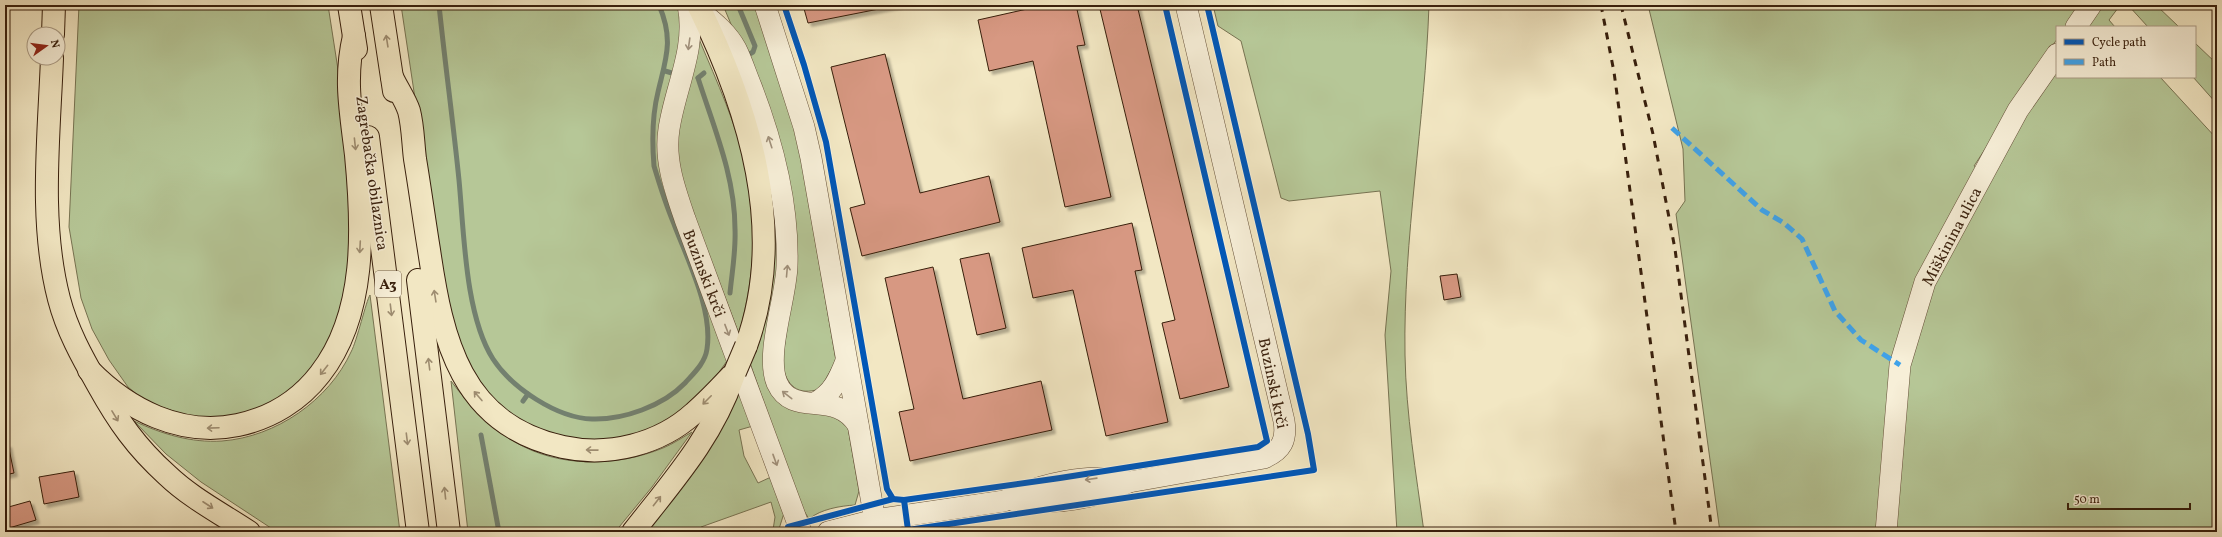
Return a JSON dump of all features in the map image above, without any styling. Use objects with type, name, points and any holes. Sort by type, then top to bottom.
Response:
[{"type":"highway","points":[[53,26],[54,5]]},
{"type":"highway","name":"Zagrebačka obilaznica","points":[[349,5],[386,272],[418,532]]},
{"type":"highway","name":"Zagrebačka obilaznica","points":[[381,5],[392,77],[449,532]]},
{"type":"highway","points":[[632,532],[686,464],[713,425],[724,405],[735,372],[746,346],[758,302],[764,250],[763,209],[760,181],[744,122],[696,7]]},
{"type":"highway","points":[[89,370],[107,388],[142,411],[170,422],[204,428],[236,426],[265,418],[298,397],[314,382],[330,362],[340,343],[350,314],[356,284],[360,247],[360,208],[347,77],[354,36]]},
{"type":"highway","points":[[52,66],[48,180],[48,220],[51,262],[59,300],[74,342],[122,427],[140,450],[168,476],[249,532]]},
{"type":"highway","points":[[392,77],[408,111],[436,300],[445,334],[464,378],[486,406],[506,423],[524,433],[550,444],[570,449],[592,451],[632,446],[662,434],[679,425],[694,414],[735,372]]},
{"type":"street","points":[[765,5],[808,143],[875,520]]},
{"type":"street","name":"Buzinski krči","points":[[828,532],[875,520],[1004,501],[1023,492],[1053,485],[1097,478],[1108,478],[1129,482],[1264,458],[1280,449],[1285,438],[1284,421],[1186,5]]},
{"type":"street","points":[[2077,26],[2091,5]]},
{"type":"street","points":[[696,7],[724,32],[736,50],[759,108],[774,153],[781,186],[786,228],[787,266],[784,302],[773,351],[777,382],[783,393],[789,398],[796,401],[840,408],[853,418],[858,425]]},
{"type":"street","name":"Buzinski krči","points":[[696,7],[669,129],[668,156],[670,172],[685,219],[801,532]]},
{"type":"street","name":"Miškinina ulica","points":[[1886,532],[1900,366],[1925,282],[2018,110],[2056,55]]},
{"type":"street","points":[[815,403],[824,398],[834,388],[846,361]]},
{"type":"green space","points":[[79,5],[328,5],[341,89],[353,254],[338,328],[305,384],[252,414],[200,420],[146,402],[128,387],[109,360],[92,329],[81,298],[69,227]]},
{"type":"green space","points":[[401,5],[678,5],[682,21],[682,48],[664,114],[729,358],[698,402],[667,425],[598,446],[531,428],[492,401],[468,370],[447,312]]},
{"type":"green space","points":[[723,5],[755,5],[798,140],[836,361],[820,389],[812,391],[799,390],[794,387],[787,378],[782,364],[793,282],[743,53]]},
{"type":"green space","points":[[1213,5],[1429,5],[1427,49],[1407,267],[1405,311],[1407,399],[1424,532],[1397,532],[1385,335],[1391,271],[1380,191],[1289,201],[1281,198],[1241,41],[1218,26]]},
{"type":"green space","points":[[1648,5],[2080,5],[2066,26],[2056,26],[2056,41],[1974,166],[1989,174],[2056,70],[2056,78],[2161,78],[2217,139],[2217,532],[1720,532],[1676,214],[1685,201],[1683,149]]},
{"type":"green space","points":[[2098,5],[2110,5],[2118,8],[2109,20],[2114,26],[2086,26]]},
{"type":"green space","points":[[2128,5],[2156,5],[2178,26],[2147,26]]},
{"type":"green space","points":[[699,39],[738,137],[751,191],[753,212],[753,253],[748,294],[739,334],[679,177],[674,147]]},
{"type":"green space","points":[[2196,44],[2217,64],[2217,104],[2194,78],[2196,78]]},
{"type":"green space","points":[[769,181],[775,192],[780,270],[766,364],[817,411],[839,418],[848,428],[859,491],[855,505],[825,510],[809,519],[798,501],[750,363],[773,270],[774,213]]},
{"type":"green space","points":[[370,295],[400,532],[277,532],[201,482],[166,454],[134,421],[166,434],[199,441],[222,441],[242,438],[281,424],[315,400],[329,386],[341,369],[353,347]]},
{"type":"green space","points":[[451,381],[472,407],[497,430],[532,451],[550,457],[588,462],[627,459],[663,448],[692,432],[652,487],[615,532],[468,532]]},
{"type":"green space","points":[[739,393],[753,426],[739,430],[744,456],[758,483],[771,477],[785,510],[778,532],[773,530],[775,517],[771,502],[701,527],[696,532],[641,532],[718,429]]},
{"type":"building","points":[[803,5],[899,5],[808,23]]},
{"type":"building","points":[[1045,5],[1076,5],[1085,45],[1077,46],[1111,197],[1065,207],[1033,61],[989,71],[978,20]]},
{"type":"building","points":[[1099,5],[1137,5],[1229,387],[1180,399],[1162,323],[1175,320]]},
{"type":"building","points":[[885,54],[920,193],[989,176],[1000,222],[862,256],[850,208],[865,204],[831,67]]},
{"type":"building","points":[[1132,223],[1142,270],[1135,271],[1168,422],[1106,436],[1073,290],[1033,298],[1022,248]]},
{"type":"building","points":[[989,253],[1006,328],[977,335],[960,259]]},
{"type":"building","points":[[933,267],[963,399],[1041,381],[1052,430],[910,461],[899,412],[914,409],[885,278]]},
{"type":"building","points":[[1457,274],[1461,297],[1444,300],[1440,276]]},
{"type":"building","points":[[8,444],[14,473],[5,475],[5,445]]},
{"type":"building","points":[[74,471],[79,497],[44,504],[39,477]]},
{"type":"building","points":[[30,501],[36,520],[9,528],[5,508]]},
{"type":"waterway","points":[[439,5],[457,158],[467,272],[471,297],[484,341],[493,359],[501,370],[536,400],[564,413],[592,419],[604,419],[629,414],[654,405],[666,398],[685,383],[695,372],[702,363],[707,349],[708,334],[703,302],[666,203],[654,166],[653,138],[655,110],[667,49],[664,17],[659,5]]},
{"type":"waterway","points":[[738,5],[755,46],[753,52],[748,55]]},
{"type":"waterway","points":[[665,71],[672,73]]},
{"type":"waterway","points":[[698,78],[704,73]]},
{"type":"waterway","points":[[698,78],[728,171],[734,209],[735,237],[730,293]]},
{"type":"waterway","points":[[523,401],[528,394]]},
{"type":"waterway","points":[[481,435],[499,532]]},
{"type":"railway","points":[[1601,5],[1614,72],[1676,532]]},
{"type":"railway","points":[[1621,5],[1653,134],[1675,249],[1712,532]]},
{"type":"marked path","points":[[1672,128],[1762,210],[1784,223],[1802,239],[1835,311],[1861,340],[1900,365]]},
{"type":"cycle path","points":[[784,5],[804,65],[826,142],[887,489],[893,499],[904,500],[1060,478],[1258,447],[1267,441],[1165,5]]},
{"type":"cycle path","points":[[904,500],[908,530],[1314,470],[1308,434],[1207,5]]},
{"type":"cycle path","points":[[788,527],[893,499]]}]
